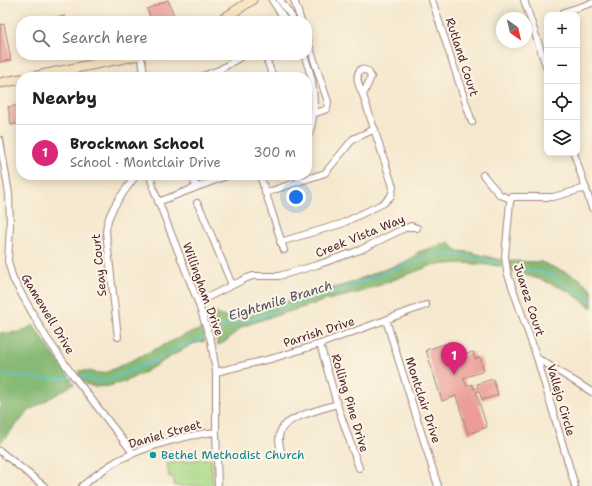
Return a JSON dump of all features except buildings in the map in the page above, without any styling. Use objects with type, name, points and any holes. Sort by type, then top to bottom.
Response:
[{"type":"main road","points":[[228,16],[252,0]]},
{"type":"main road","points":[[57,72],[115,60]]},
{"type":"main road","points":[[0,83],[16,80]]},
{"type":"street","points":[[272,0],[283,16]]},
{"type":"street","points":[[280,0],[291,16]]},
{"type":"street","points":[[294,0],[299,16]]},
{"type":"street","name":"Rutland Court","points":[[432,0],[472,122]]},
{"type":"street","points":[[524,0],[544,60]]},
{"type":"street","points":[[564,12],[592,3]]},
{"type":"street","points":[[312,55],[328,102],[327,109],[314,114]]},
{"type":"street","points":[[141,60],[144,72]]},
{"type":"street","points":[[214,72],[236,60]]},
{"type":"street","points":[[267,60],[271,72]]},
{"type":"street","points":[[305,60],[309,72]]},
{"type":"street","points":[[312,82],[314,114],[312,125]]},
{"type":"street","points":[[280,242],[341,224],[384,203],[391,196],[393,187],[363,95]]},
{"type":"street","points":[[312,177],[325,173],[353,139],[375,129]]},
{"type":"street","name":"Gamewell Drive","points":[[0,140],[9,194],[10,226],[8,262],[13,279],[46,337],[77,381],[133,453]]},
{"type":"street","points":[[575,156],[591,201],[592,208]]},
{"type":"street","points":[[483,175],[500,195],[511,199],[515,197],[553,197],[586,188]]},
{"type":"street","name":"Seay Court","points":[[118,337],[106,232],[112,210],[133,180]]},
{"type":"street","name":"Willingham Drive","points":[[151,180],[158,202],[198,302],[211,341],[216,372],[218,486]]},
{"type":"street","points":[[194,180],[196,187]]},
{"type":"street","points":[[158,202],[215,180]]},
{"type":"street","points":[[261,180],[280,242],[284,250]]},
{"type":"street","points":[[265,193],[304,180]]},
{"type":"street","name":"Juarez Court","points":[[511,199],[505,256],[506,268],[537,358]]},
{"type":"street","points":[[197,203],[232,286]]},
{"type":"street","name":"Creek Vista Way","points":[[198,302],[247,278],[254,276],[279,276],[317,266],[360,250],[403,229],[411,226],[417,228]]},
{"type":"street","name":"Parrish Drive","points":[[216,372],[274,358],[320,344],[426,305]]},
{"type":"street","name":"Montclair Drive","points":[[386,320],[438,486]]},
{"type":"street","name":"Rolling Pine Drive","points":[[320,344],[337,404],[359,468]]},
{"type":"street","name":"Vallejo Circle","points":[[537,358],[592,392]]},
{"type":"street","name":"Vallejo Circle","points":[[537,358],[575,486]]},
{"type":"street","points":[[282,454],[279,443],[281,430],[291,420],[337,404]]},
{"type":"street","name":"Daniel Street","points":[[82,486],[111,464],[133,453],[158,445],[216,432]]},
{"type":"street","points":[[0,451],[44,486]]},
{"type":"green space","points":[[449,242],[457,251],[469,252],[501,260],[501,266],[462,263],[433,265],[361,292],[327,300],[258,321],[242,327],[225,342],[218,345],[209,314],[213,312],[224,317],[271,307],[312,293],[345,285],[403,263],[414,257],[418,252]]},
{"type":"green space","points":[[509,261],[541,262],[577,277],[592,289],[592,308],[569,291],[542,280],[512,271]]},
{"type":"green space","points":[[33,325],[74,384],[30,410],[0,443],[0,333],[21,332]]},
{"type":"green space","points":[[202,329],[205,341],[192,344],[143,373],[124,382],[109,386],[95,387],[86,384],[81,380],[79,371],[105,373],[187,334]]},
{"type":"green space","points":[[211,458],[213,486],[175,486],[173,477],[169,477],[167,464]]},
{"type":"waterway","name":"Eightmile Branch","points":[[212,335],[224,326],[232,323],[255,319],[290,304],[331,294],[436,254],[463,255],[500,263]]},
{"type":"waterway","name":"Eightmile Branch","points":[[514,268],[550,274],[566,286],[592,300]]},
{"type":"waterway","name":"Eightmile Branch","points":[[76,377],[82,376],[102,382],[150,363],[184,345],[208,336]]},
{"type":"waterway","name":"Eightmile Branch","points":[[0,374],[45,379],[72,378]]},
{"type":"place","name":"Brockman School","points":[[454,375]]},
{"type":"place","name":"Bethel Methodist Church","points":[[153,455]]}]
